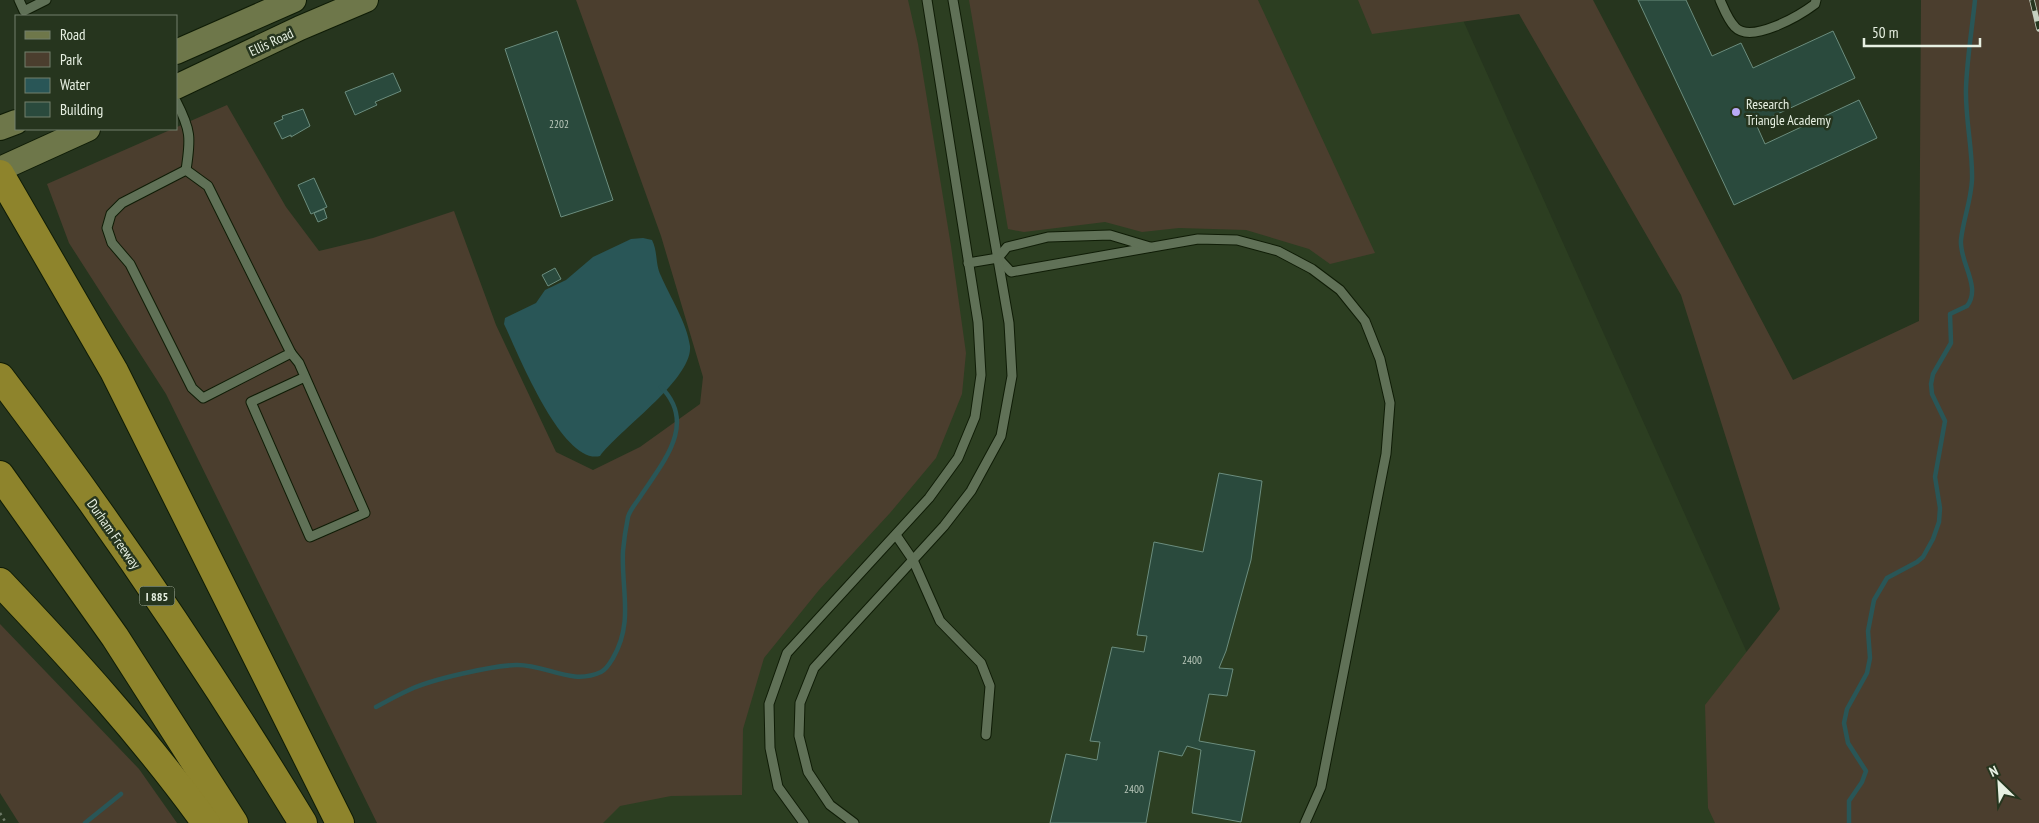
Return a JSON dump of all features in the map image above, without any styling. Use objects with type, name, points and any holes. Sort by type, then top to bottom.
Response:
[{"type":"highway","points":[[0,174],[114,371],[340,823]]},
{"type":"highway","name":"Durham Freeway","points":[[0,377],[163,604],[220,690],[303,823]]},
{"type":"highway","points":[[0,475],[120,645],[234,823]]},
{"type":"highway","points":[[0,582],[100,690],[206,823]]},
{"type":"main road","name":"Ellis Road","points":[[178,51],[294,0]]},
{"type":"main road","points":[[300,28],[314,12],[336,0]]},
{"type":"main road","name":"Ellis Road","points":[[178,86],[300,28],[366,0]]},
{"type":"main road","points":[[0,128],[15,122]]},
{"type":"main road","points":[[0,169],[86,130]]},
{"type":"lane","points":[[19,0],[24,11],[46,0]]},
{"type":"lane","points":[[804,823],[778,787],[770,748],[769,704],[787,654],[929,498],[958,458],[974,417],[981,375],[978,322],[928,0]]},
{"type":"lane","points":[[854,823],[830,805],[808,772],[800,736],[800,703],[814,668],[944,526],[971,490],[1001,436],[1012,376],[1009,323],[953,0]]},
{"type":"lane","points":[[1720,0],[1735,28],[1746,34],[1756,34],[1804,12],[1815,4],[1816,0]]},
{"type":"lane","points":[[178,105],[188,123],[190,141],[186,170]]},
{"type":"lane","points":[[186,170],[122,203],[111,214],[107,228],[112,242],[130,264],[192,388],[203,398],[291,353]]},
{"type":"lane","points":[[186,170],[208,186],[291,353],[299,363],[365,513],[310,537],[251,402],[305,377]]},
{"type":"lane","points":[[968,263],[998,258],[1007,247],[1048,237],[1110,235],[1153,248]]},
{"type":"lane","points":[[998,258],[1011,272],[1198,239],[1237,240],[1278,251],[1312,269],[1340,290],[1365,321],[1380,359],[1390,403],[1386,454],[1360,580],[1322,786],[1305,823]]},
{"type":"lane","points":[[896,535],[913,560],[940,621],[965,644],[981,663],[990,686],[986,735]]},
{"type":"path","points":[[0,813],[6,823]]},
{"type":"shaded area","points":[[581,0],[1454,0],[1774,713],[1889,823],[423,823],[778,568]]},
{"type":"green space","points":[[576,0],[908,0],[918,44],[951,246],[966,353],[962,394],[936,458],[890,513],[819,590],[764,658],[743,729],[742,795],[671,796],[620,806],[603,823],[377,823],[166,394],[69,243],[47,184],[170,130],[178,130],[178,127],[227,105],[286,207],[319,251],[373,238],[454,211],[496,325],[556,452],[593,470],[640,447],[700,404],[703,377],[661,236]]},
{"type":"green space","points":[[969,0],[1258,0],[1375,253],[1330,264],[1309,249],[1246,230],[1179,228],[1142,232],[1105,222],[1024,232],[1008,229]]},
{"type":"green space","points":[[1358,0],[1593,0],[1793,380],[1919,321],[1921,0],[2039,0],[2039,823],[1715,823],[1708,808],[1705,705],[1780,609],[1681,295],[1519,14],[1372,34]]},
{"type":"green space","points":[[0,624],[139,769],[177,823],[19,823],[0,793]]},
{"type":"water","points":[[643,238],[652,240],[659,272],[685,328],[690,346],[688,359],[668,388],[600,456],[586,454],[571,443],[543,404],[504,324],[505,318],[536,303],[545,290],[566,280],[593,257],[631,239]]},
{"type":"building","name":"Research Triangle Academy","points":[[1638,0],[1686,0],[1712,56],[1741,43],[1753,68],[1833,31],[1855,78],[1756,124],[1765,144],[1859,100],[1877,138],[1734,205]]},
{"type":"building","points":[[557,31],[613,200],[561,217],[505,49]]},
{"type":"building","points":[[393,73],[401,91],[375,102],[377,105],[355,115],[345,92]]},
{"type":"building","points":[[303,109],[310,126],[291,137],[291,135],[282,139],[274,123],[283,119],[282,116]]},
{"type":"building","points":[[314,178],[327,207],[311,214],[298,185]]},
{"type":"building","points":[[324,209],[327,218],[318,222],[314,213]]},
{"type":"building","points":[[555,268],[561,279],[548,286],[542,275]]},
{"type":"building","points":[[1219,473],[1262,481],[1251,560],[1226,651],[1219,668],[1233,669],[1227,696],[1209,694],[1199,741],[1255,751],[1241,822],[1192,813],[1201,750],[1187,746],[1182,756],[1159,751],[1146,823],[1050,823],[1066,754],[1097,760],[1100,742],[1090,741],[1112,647],[1144,652],[1147,636],[1137,635],[1154,542],[1203,552]]},
{"type":"waterway","points":[[1849,823],[1849,801],[1862,782],[1866,771],[1848,743],[1844,723],[1847,709],[1867,673],[1870,658],[1868,631],[1874,600],[1887,578],[1923,557],[1933,539],[1939,522],[1940,508],[1935,477],[1945,421],[1932,394],[1931,384],[1933,374],[1951,343],[1950,314],[1967,306],[1971,299],[1972,291],[1961,248],[1961,240],[1972,180],[1966,88],[1975,0]]},
{"type":"waterway","points":[[376,707],[419,686],[492,668],[516,665],[527,666],[579,677],[590,676],[607,668],[619,645],[625,618],[623,551],[628,517],[667,455],[677,428],[676,414],[671,401],[661,387]]},
{"type":"waterway","points":[[85,823],[121,794]]},
{"type":"railway","points":[[2032,0],[2039,29]]},
{"type":"place","name":"Research Triangle Academy","points":[[1736,112]]}]
